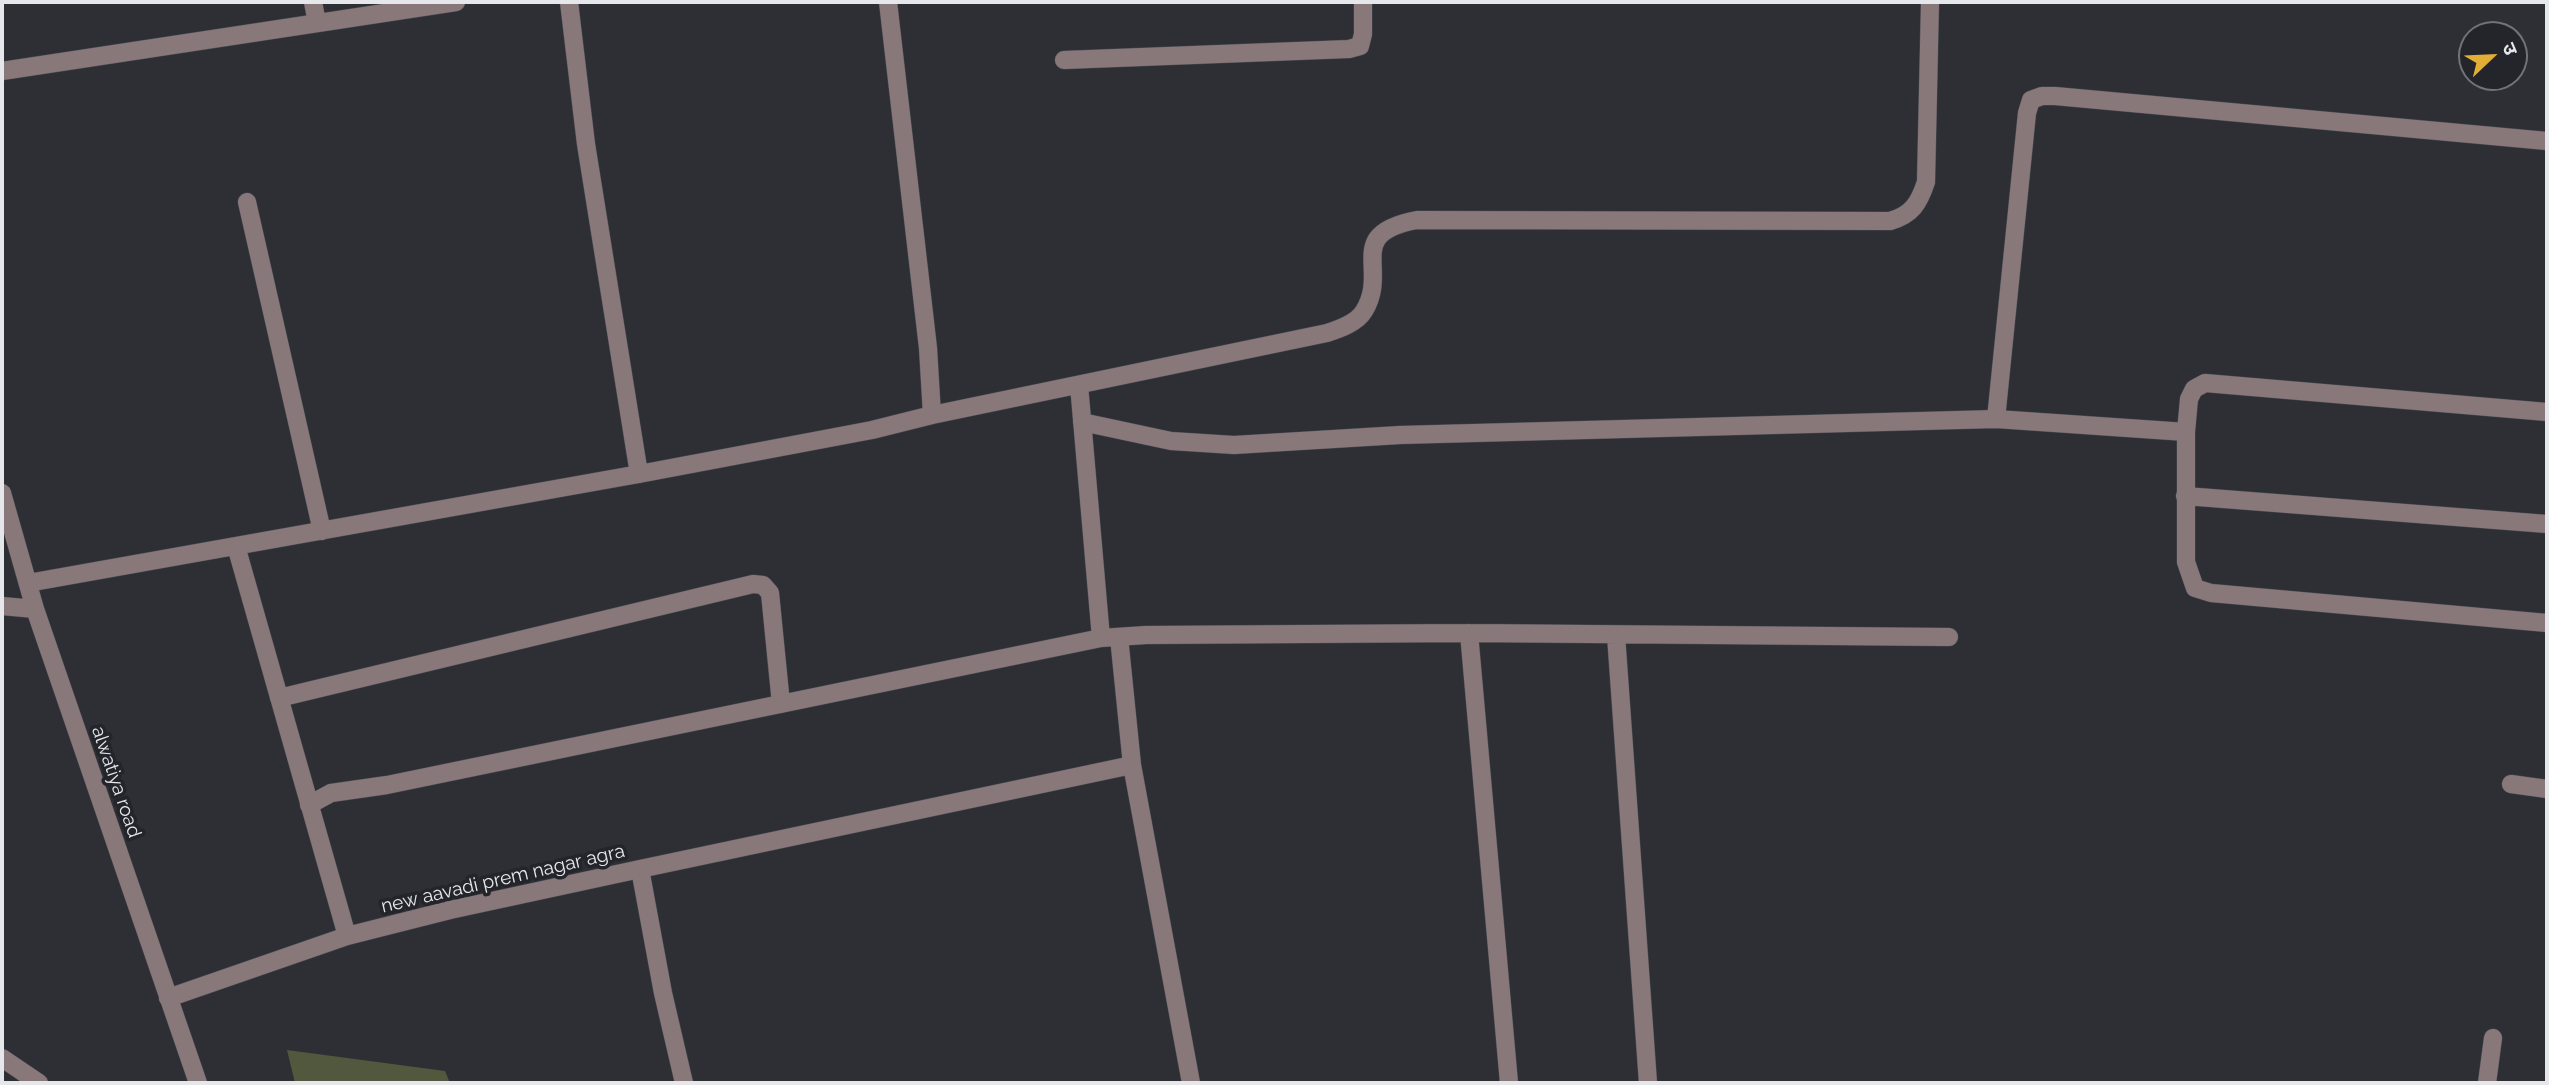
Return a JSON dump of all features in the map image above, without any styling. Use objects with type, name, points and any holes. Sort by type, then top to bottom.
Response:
[{"type":"street","points":[[313,2],[317,23]]},
{"type":"street","points":[[2,71],[456,2]]},
{"type":"street","points":[[569,2],[586,144],[639,474]]},
{"type":"street","points":[[888,2],[928,348],[932,415]]},
{"type":"street","points":[[1064,60],[1360,47],[1363,2]]},
{"type":"street","points":[[28,583],[872,430],[932,415],[1327,333],[1347,326],[1364,313],[1371,290],[1372,250],[1379,234],[1397,224],[1417,220],[1890,221],[1905,217],[1919,202],[1926,182],[1930,2]]},
{"type":"street","points":[[1996,419],[2026,113],[2031,100],[2042,96],[2055,96],[2547,141]]},
{"type":"street","points":[[247,202],[322,531]]},
{"type":"street","points":[[2547,412],[2205,383],[2194,389],[2189,399],[2185,496],[2186,562],[2195,588],[2203,591],[2547,624]]},
{"type":"street","points":[[1079,385],[1110,638],[1191,1083]]},
{"type":"street","points":[[1082,422],[1171,441],[1234,445],[1400,435],[1996,419],[2186,432]]},
{"type":"street","name":"alwatiya road","points":[[2,493],[35,609],[198,1083]]},
{"type":"street","points":[[2185,496],[2547,524]]},
{"type":"street","points":[[236,546],[347,936]]},
{"type":"street","points":[[279,698],[753,584],[763,584],[770,593],[780,704]]},
{"type":"street","points":[[2,606],[35,609]]},
{"type":"street","points":[[1469,633],[1510,1083]]},
{"type":"street","points":[[310,804],[331,793],[387,785],[1110,638],[1469,633],[1950,637]]},
{"type":"street","points":[[1616,635],[1648,1083]]},
{"type":"street","points":[[640,869],[1132,765]]},
{"type":"street","points":[[2511,784],[2547,789]]},
{"type":"street","name":"new aavadi prem nagar agra","points":[[168,998],[347,936],[450,910],[640,869],[663,993],[684,1083]]},
{"type":"street","points":[[2487,1083],[2493,1038]]},
{"type":"street","points":[[2,1058],[40,1083]]},
{"type":"green space","points":[[287,1050],[445,1071],[450,1083],[295,1083]]}]
